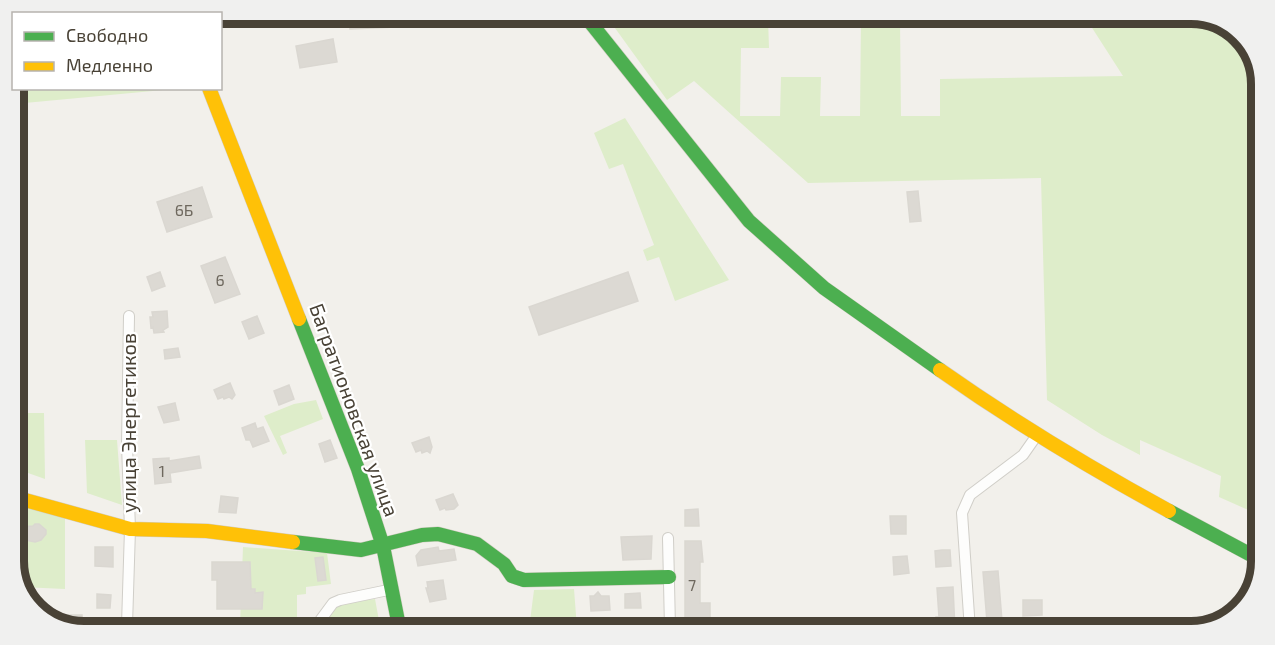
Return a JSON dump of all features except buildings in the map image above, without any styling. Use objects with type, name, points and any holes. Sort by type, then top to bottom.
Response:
[{"type":"street","points":[[592,24],[749,221],[824,288],[988,404],[1036,435],[1090,468],[1251,555]]},
{"type":"street","name":"Багратионовская улица","points":[[210,90],[358,469],[383,546],[398,621]]},
{"type":"street","name":"улица Энергетиков","points":[[127,621],[130,529],[127,445],[129,316]]},
{"type":"street","points":[[969,621],[962,513],[970,495],[1023,455],[1036,435]]},
{"type":"street","points":[[24,500],[130,529],[207,531],[361,550],[422,535],[452,536],[477,544],[504,564],[512,576],[524,580],[669,577]]},
{"type":"street","points":[[668,538],[670,621]]},
{"type":"street","points":[[320,621],[333,603],[393,589]]},
{"type":"green space","points":[[612,24],[768,24],[769,48],[741,48],[740,116],[780,116],[781,77],[821,77],[820,116],[860,116],[861,24],[900,24],[901,116],[940,116],[940,79],[1123,76],[1090,24],[1191,24],[1210,27],[1224,34],[1236,44],[1245,57],[1251,80],[1251,511],[1219,497],[1221,476],[1140,440],[1140,455],[1102,435],[1047,400],[1041,178],[808,183],[694,81],[667,100]]},
{"type":"green space","points":[[24,90],[163,90],[24,103]]},
{"type":"green space","points":[[625,118],[729,280],[675,301],[659,257],[647,261],[643,250],[654,245],[623,164],[609,169],[594,133]]},
{"type":"green space","points":[[316,400],[323,419],[280,436],[287,453],[283,455],[264,416],[294,404]]},
{"type":"green space","points":[[24,413],[44,413],[45,479],[24,472]]},
{"type":"green space","points":[[85,440],[117,440],[122,505],[87,493]]},
{"type":"green space","points":[[24,503],[65,515],[65,589],[30,587],[24,565]]},
{"type":"green space","points":[[243,547],[327,553],[331,584],[306,587],[306,594],[297,595],[297,621],[240,621]]},
{"type":"green space","points":[[574,589],[576,621],[530,621],[534,590]]},
{"type":"green space","points":[[375,599],[379,621],[329,621],[334,604]]},
{"type":"traffic: fast","points":[[592,24],[749,221],[824,288],[940,370]]},
{"type":"traffic: fast","points":[[299,319],[358,469],[383,546],[398,621]]},
{"type":"traffic: fast","points":[[1169,511],[1251,555]]},
{"type":"traffic: fast","points":[[293,542],[361,550],[422,535],[438,534],[477,544],[504,564],[512,576],[524,580],[669,577]]},
{"type":"traffic: slow","points":[[210,90],[299,319]]},
{"type":"traffic: slow","points":[[940,370],[1053,444],[1169,511]]},
{"type":"traffic: slow","points":[[24,500],[130,529],[207,531],[293,542]]}]
